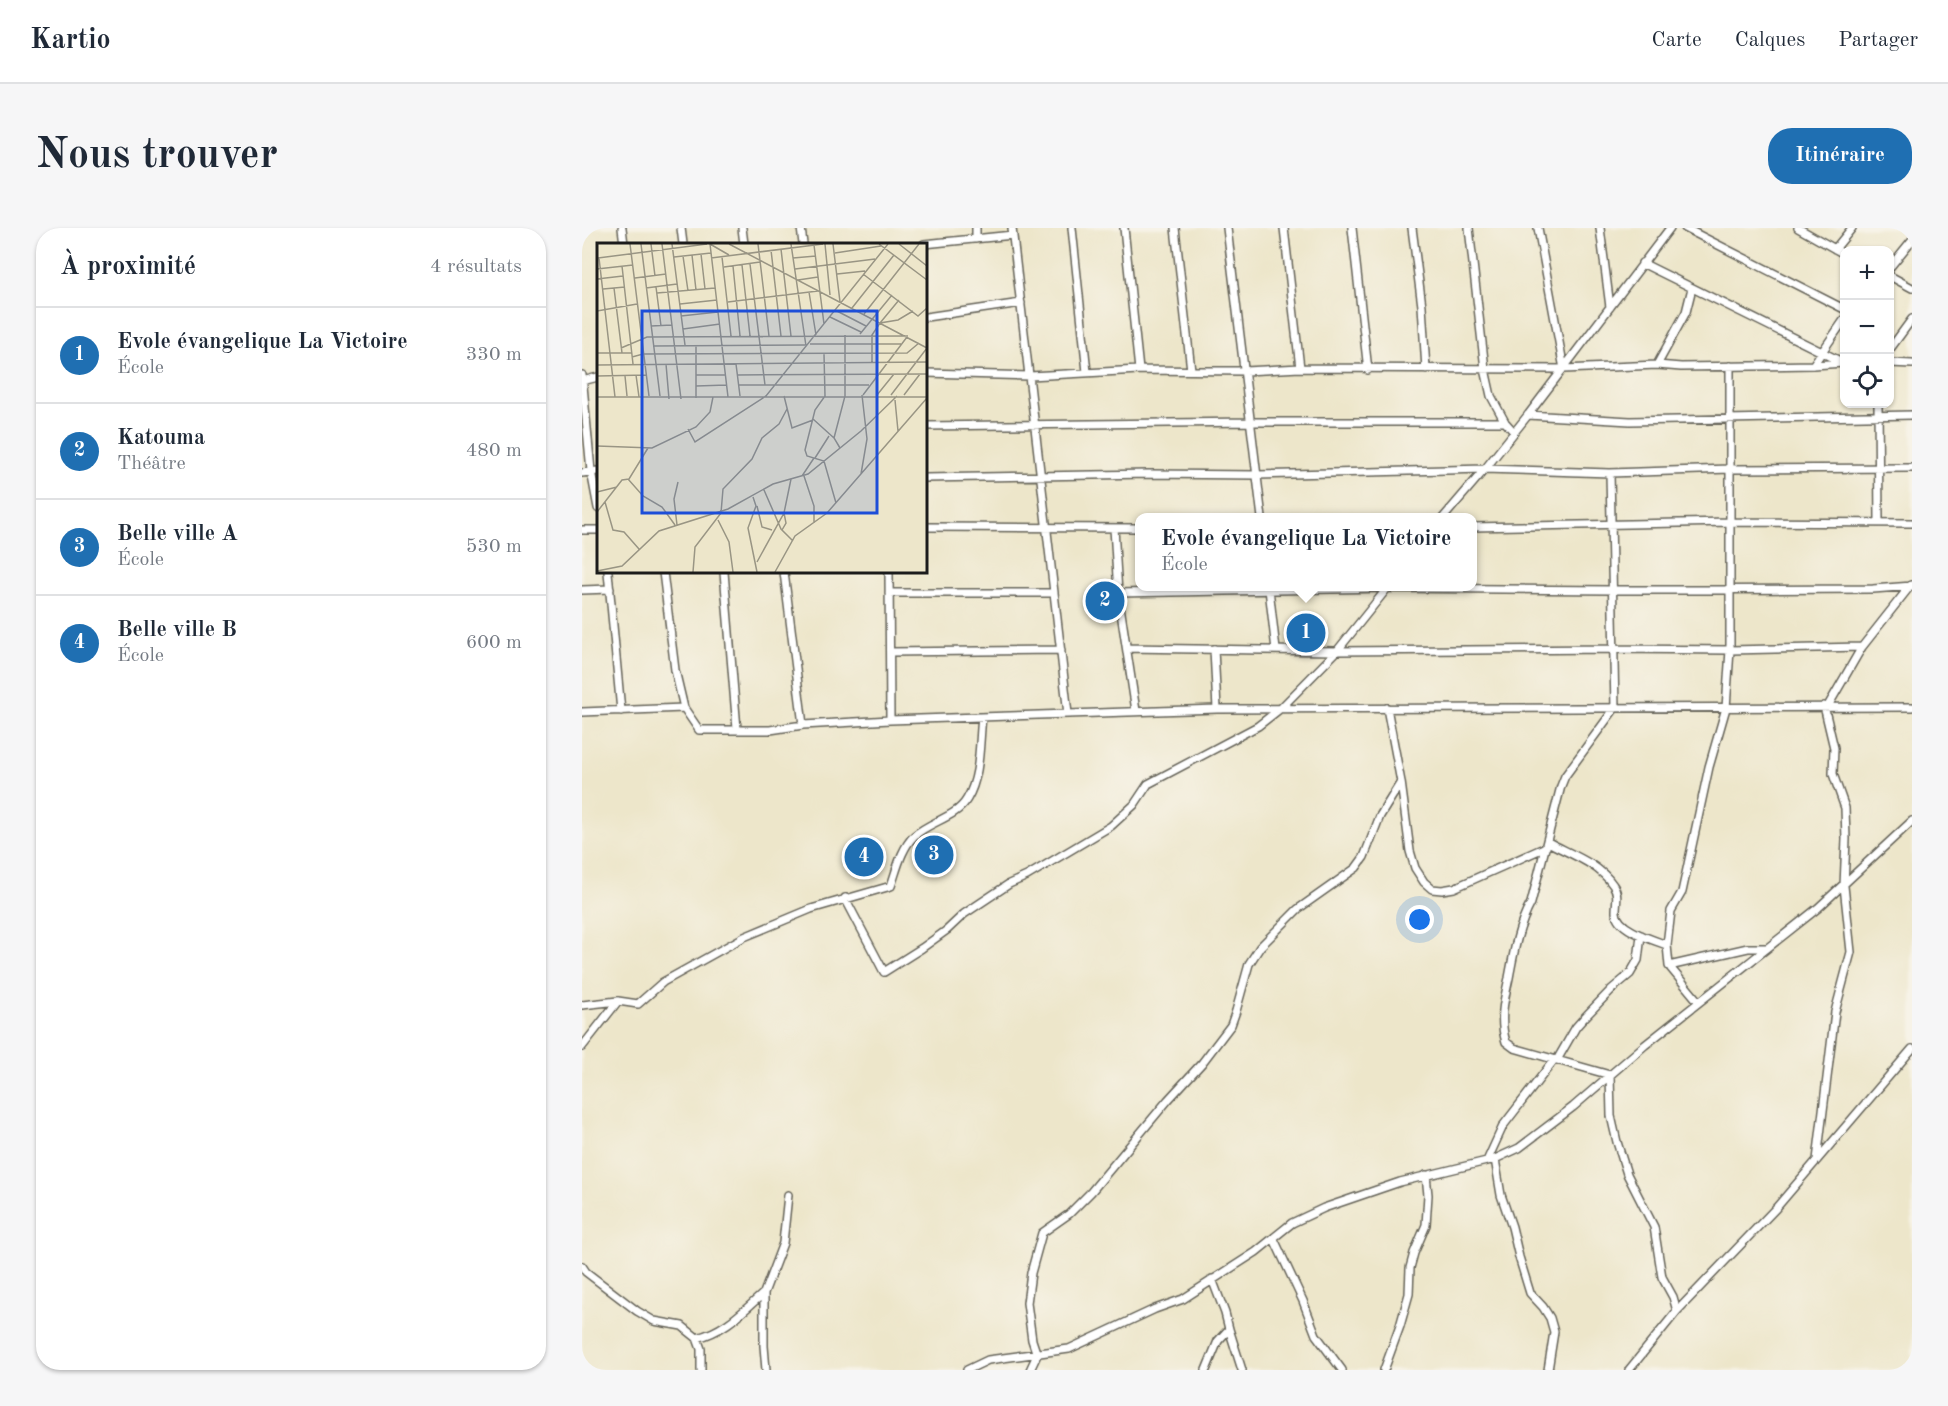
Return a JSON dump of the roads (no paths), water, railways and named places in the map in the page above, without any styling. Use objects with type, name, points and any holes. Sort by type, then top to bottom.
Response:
[{"type":"street","points":[[622,228],[624,243]]},
{"type":"street","points":[[681,228],[683,243]]},
{"type":"street","points":[[742,228],[744,243]]},
{"type":"street","points":[[801,228],[803,243]]},
{"type":"street","points":[[976,228],[976,239]]},
{"type":"street","points":[[1072,228],[1087,372]]},
{"type":"street","points":[[1124,228],[1139,370]]},
{"type":"street","points":[[1175,228],[1191,370]]},
{"type":"street","points":[[1227,228],[1261,513]]},
{"type":"street","points":[[1284,228],[1300,368]]},
{"type":"street","points":[[1353,228],[1368,370]]},
{"type":"street","points":[[1412,228],[1422,306],[1426,369]]},
{"type":"street","points":[[1468,228],[1485,369],[1491,396],[1505,422],[1514,432]]},
{"type":"street","points":[[1539,228],[1564,369]]},
{"type":"street","points":[[1600,228],[1610,307]]},
{"type":"street","points":[[1447,513],[1564,369],[1670,228]]},
{"type":"street","points":[[1685,228],[1840,306]]},
{"type":"street","points":[[1798,228],[1840,252]]},
{"type":"street","points":[[1835,249],[1852,228]]},
{"type":"street","points":[[927,244],[976,239],[1012,231],[1068,714]]},
{"type":"street","points":[[1894,262],[1912,240]]},
{"type":"street","points":[[1642,263],[1840,360]]},
{"type":"street","points":[[1894,278],[1912,288]]},
{"type":"street","points":[[1657,365],[1686,312],[1692,288]]},
{"type":"street","points":[[927,317],[1021,303]]},
{"type":"street","points":[[1894,344],[1912,319]]},
{"type":"street","points":[[1813,365],[1840,327]]},
{"type":"street","points":[[927,373],[1030,376],[1139,370],[1564,369],[1657,365],[1681,367],[1840,363]]},
{"type":"street","points":[[1894,363],[1912,364]]},
{"type":"street","points":[[1698,1002],[1669,966],[1667,945],[1671,911],[1682,892],[1709,767],[1726,708],[1730,650],[1730,366]]},
{"type":"street","points":[[597,377],[582,379],[597,496]]},
{"type":"street","points":[[1878,408],[1879,523]]},
{"type":"street","points":[[1528,415],[1630,422],[1912,415]]},
{"type":"street","points":[[927,426],[1505,422]]},
{"type":"street","points":[[927,478],[1149,474],[1257,475],[1485,469],[1610,473],[1730,469],[1912,468]]},
{"type":"street","points":[[582,473],[595,471]]},
{"type":"street","points":[[1610,473],[1615,708],[1565,776],[1558,795],[1531,903],[1517,935],[1502,1016],[1506,1042],[1514,1048],[1610,1076]]},
{"type":"street","points":[[1477,527],[1730,522],[1912,523]]},
{"type":"street","points":[[927,527],[1135,528]]},
{"type":"street","points":[[1114,528],[1118,592],[1136,711]]},
{"type":"street","points":[[608,573],[621,711]]},
{"type":"street","points":[[663,573],[675,670],[684,708],[699,730],[770,730],[803,725],[890,720],[1136,711],[1281,708],[1909,707],[1912,700]]},
{"type":"street","points":[[724,573],[737,729]]},
{"type":"street","points":[[784,573],[803,725]]},
{"type":"street","points":[[890,573],[890,720]]},
{"type":"street","points":[[1477,588],[1873,589],[1911,585]]},
{"type":"street","points":[[1817,1160],[1835,1012],[1851,952],[1844,886],[1845,808],[1833,774],[1834,748],[1826,706],[1862,647],[1911,585]]},
{"type":"street","points":[[582,590],[610,589]]},
{"type":"street","points":[[1118,592],[1168,591]]},
{"type":"street","points":[[1269,591],[1276,650]]},
{"type":"street","points":[[844,898],[884,972],[922,948],[964,914],[1009,884],[1027,876],[1111,826],[1134,805],[1148,784],[1258,726],[1281,708],[1337,651],[1385,591]]},
{"type":"street","points":[[889,593],[1054,593]]},
{"type":"street","points":[[1127,648],[1337,651],[1730,650],[1862,647]]},
{"type":"street","points":[[1214,649],[1217,709]]},
{"type":"street","points":[[890,652],[1061,650]]},
{"type":"street","points":[[582,712],[684,708]]},
{"type":"street","points":[[1387,708],[1401,782],[1410,851],[1415,868],[1424,882],[1432,889],[1454,888],[1547,844]]},
{"type":"street","points":[[582,1005],[618,1000],[638,1004],[663,982],[744,938],[811,909],[891,886],[898,864],[913,837],[926,826],[959,809],[966,800],[975,783],[982,717]]},
{"type":"street","points":[[1030,1370],[1037,1355],[1032,1340],[1027,1303],[1031,1273],[1042,1233],[1069,1214],[1091,1192],[1202,1063],[1231,1025],[1249,964],[1260,947],[1298,909],[1356,868],[1364,857],[1380,816],[1401,782]]},
{"type":"street","points":[[967,1370],[988,1360],[1069,1349],[1155,1309],[1183,1299],[1274,1239],[1292,1222],[1364,1193],[1426,1175],[1491,1160],[1528,1141],[1573,1107],[1698,1002],[1818,909],[1912,820]]},
{"type":"street","points":[[1547,844],[1603,873],[1615,886],[1617,920],[1641,935],[1667,945]]},
{"type":"street","points":[[1548,1370],[1554,1332],[1550,1318],[1530,1293],[1491,1160],[1503,1126],[1555,1060],[1576,1027],[1612,989],[1630,974],[1638,960],[1641,935]]},
{"type":"street","points":[[1669,966],[1748,948],[1767,948]]},
{"type":"street","points":[[582,1047],[618,1000]]},
{"type":"street","points":[[1629,1370],[1677,1311],[1776,1208],[1912,1049]]},
{"type":"street","points":[[1610,1076],[1611,1116],[1617,1142],[1627,1174],[1654,1227],[1662,1277],[1673,1297],[1677,1311]]},
{"type":"street","points":[[1384,1370],[1409,1294],[1410,1268],[1414,1253],[1426,1225],[1428,1195],[1426,1175]]},
{"type":"street","points":[[766,1370],[764,1293],[783,1243],[788,1195]]},
{"type":"street","points":[[1274,1239],[1303,1300],[1316,1335],[1342,1370]]},
{"type":"street","points":[[582,1266],[586,1272],[637,1311],[654,1321],[682,1326],[697,1338],[701,1349],[701,1370]]},
{"type":"street","points":[[1212,1280],[1225,1313],[1242,1370]]},
{"type":"street","points":[[697,1338],[714,1334],[764,1293]]},
{"type":"street","points":[[1206,1370],[1218,1341],[1229,1329]]},
{"type":"place","name":"Katouma","points":[[1105,601]]},
{"type":"place","name":"Evole évangelique La Victoire","points":[[1306,633]]},
{"type":"place","name":"Belle ville A","points":[[934,855]]},
{"type":"place","name":"Belle ville B","points":[[864,857]]}]
